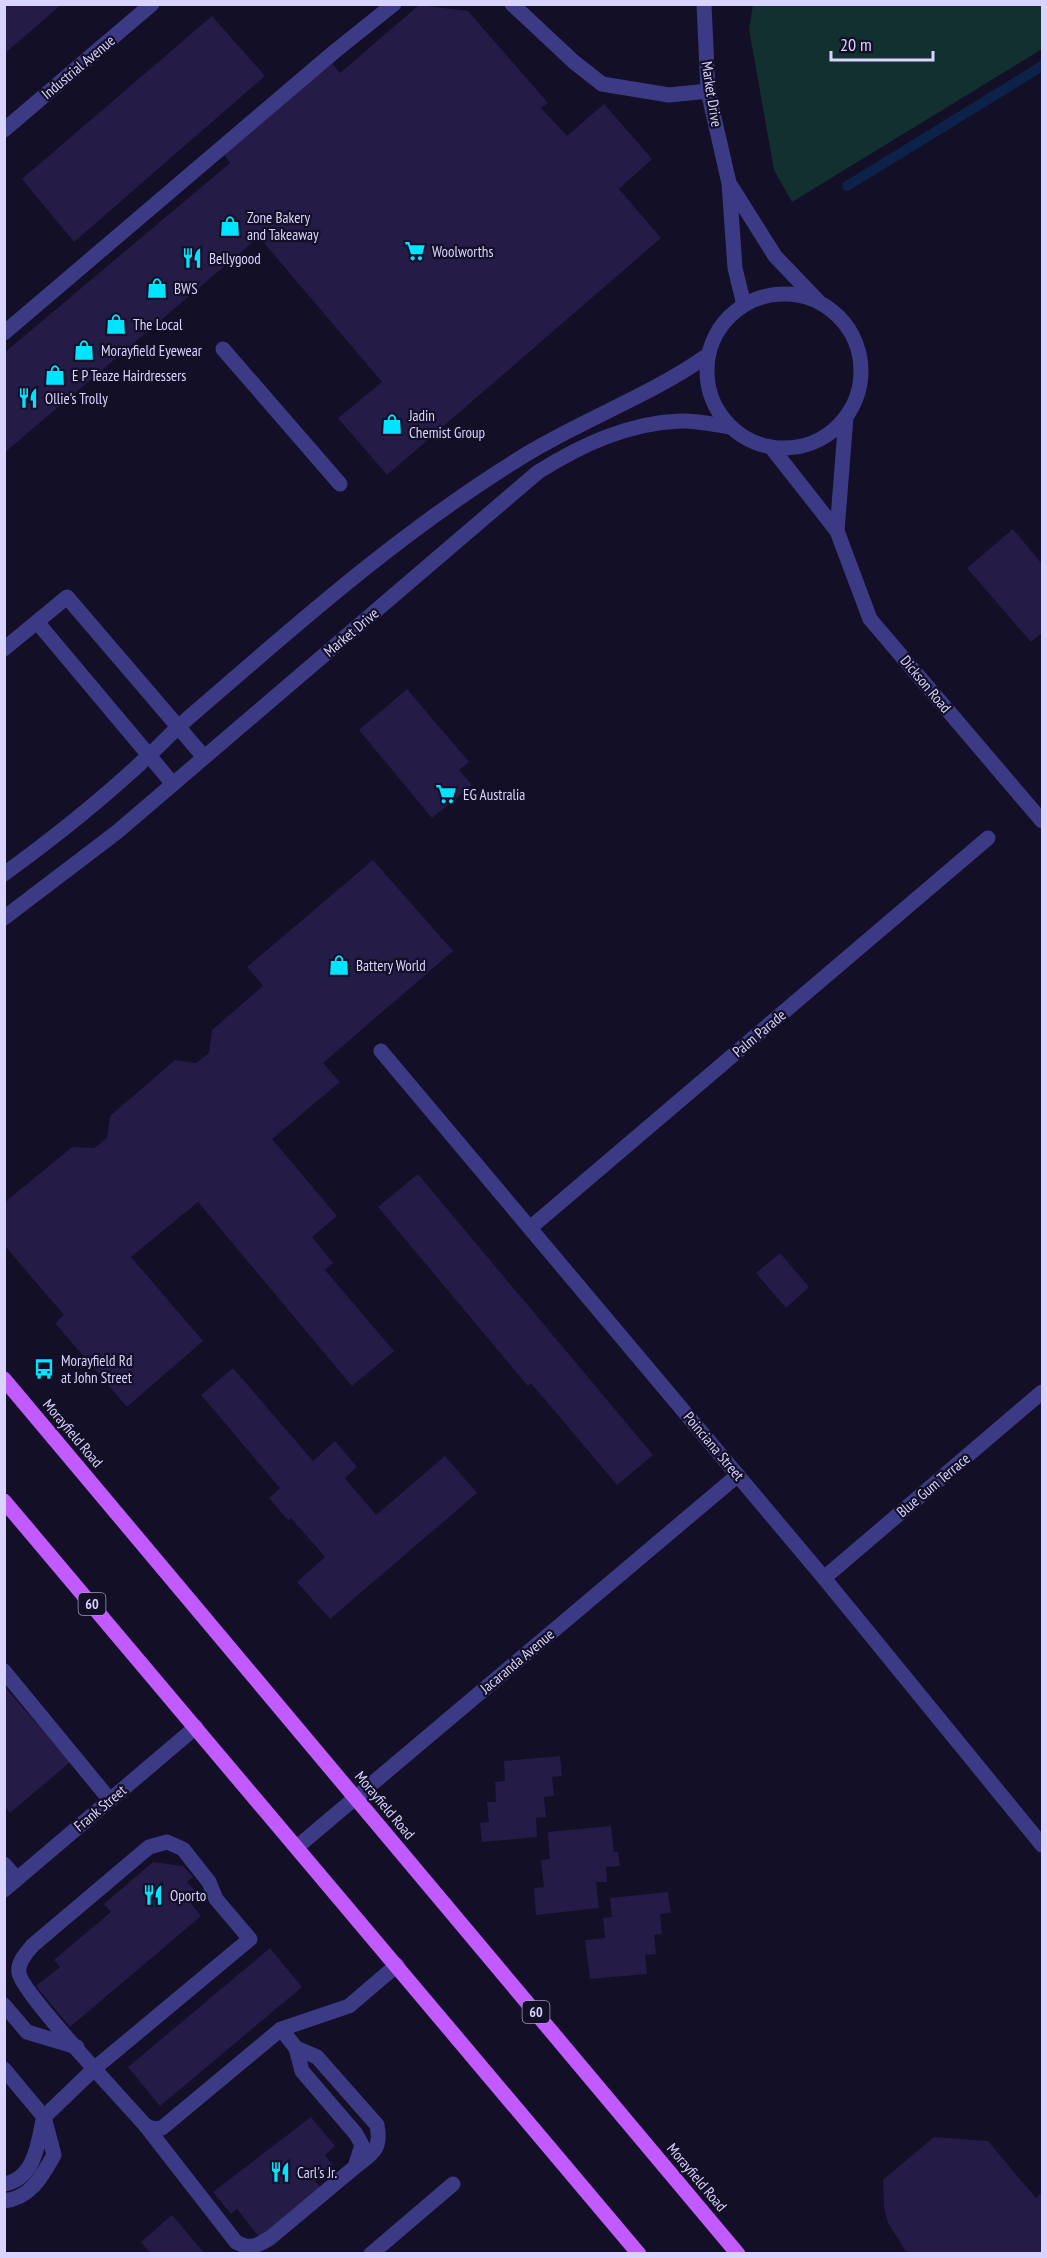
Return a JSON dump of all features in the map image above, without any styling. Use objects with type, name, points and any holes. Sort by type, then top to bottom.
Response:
[{"type":"main road","name":"Morayfield Road","points":[[4,1379],[738,2253]]},
{"type":"main road","name":"60","points":[[4,1501],[639,2253]]},
{"type":"street","name":"Industrial Avenue","points":[[4,130],[152,4]]},
{"type":"street","points":[[4,333],[334,52],[394,4]]},
{"type":"street","points":[[512,4],[602,84],[669,95],[708,91]]},
{"type":"street","name":"Market Drive","points":[[704,4],[708,91],[729,183],[735,268],[744,305]]},
{"type":"street","name":"Market Drive","points":[[729,183],[775,256],[818,301]]},
{"type":"street","points":[[4,874],[78,818],[150,756],[178,727],[350,580],[434,516],[525,455],[584,421],[648,392],[705,357],[725,322],[744,305],[769,295],[785,294],[818,301],[845,323],[861,356],[860,390],[846,417],[826,436],[800,447],[771,447],[740,435],[731,427],[714,403],[706,382],[705,357]]},
{"type":"street","points":[[224,349],[340,484]]},
{"type":"street","name":"Dickson Road","points":[[837,531],[846,417]]},
{"type":"street","name":"Market Drive","points":[[4,918],[87,855],[173,784],[538,472],[569,453],[604,437],[642,425],[682,420],[731,427]]},
{"type":"street","name":"Dickson Road","points":[[771,447],[837,531],[870,619],[1042,821]]},
{"type":"street","points":[[4,649],[67,597],[204,758]]},
{"type":"street","points":[[37,622],[173,784]]},
{"type":"street","name":"Palm Parade","points":[[530,1228],[988,838]]},
{"type":"street","name":"Poinciana Street","points":[[381,1051],[824,1578],[1042,1845]]},
{"type":"street","name":"Blue Gum Terrace","points":[[824,1578],[1042,1392]]},
{"type":"street","name":"Jacaranda Avenue","points":[[297,1847],[738,1475]]},
{"type":"street","points":[[4,1671],[110,1800]]},
{"type":"street","name":"Frank Street","points":[[4,1890],[196,1727]]},
{"type":"street","points":[[4,1971],[149,1847],[166,1842],[183,1849],[209,1882],[216,1899],[250,1939],[95,2068],[44,2117],[29,2169],[15,2182],[4,2184]]},
{"type":"street","points":[[4,1864],[17,1879]]},
{"type":"street","points":[[33,1945],[22,1959],[18,1971],[23,1986],[146,2125],[204,2203],[236,2242],[245,2247],[256,2247],[270,2238],[373,2153],[380,2139],[377,2125],[317,2057],[296,2048]]},
{"type":"street","points":[[146,2125],[153,2129],[162,2128],[281,2029],[349,2006],[397,1965]]},
{"type":"street","points":[[4,2005],[27,2032],[77,2047]]},
{"type":"street","points":[[281,2029],[296,2048],[302,2071],[356,2134],[362,2145],[356,2167]]},
{"type":"street","points":[[4,2069],[44,2117],[54,2155],[39,2182],[18,2200],[4,2201]]},
{"type":"street","points":[[371,2253],[453,2184]]},
{"type":"green space","points":[[753,5],[1042,5],[1042,49],[792,202],[774,170],[749,29]]},
{"type":"building","points":[[4,4],[62,4],[4,54]]},
{"type":"building","points":[[419,5],[468,11],[548,103],[541,108],[567,136],[604,104],[652,159],[619,189],[661,238],[387,475],[338,418],[382,382],[259,237],[4,453],[4,353],[230,163],[224,154],[332,63],[340,73]]},
{"type":"building","points":[[212,16],[265,76],[74,242],[22,179]]},
{"type":"building","points":[[1013,529],[1042,564],[1042,633],[1031,642],[967,568]]},
{"type":"building","points":[[407,689],[469,762],[459,770],[472,785],[432,818],[359,730]]},
{"type":"building","points":[[373,860],[453,951],[323,1063],[340,1082],[272,1139],[337,1216],[312,1237],[333,1263],[325,1270],[394,1351],[352,1386],[198,1202],[131,1257],[203,1341],[127,1407],[55,1323],[64,1315],[4,1245],[4,1203],[72,1147],[94,1148],[107,1138],[110,1116],[175,1060],[196,1063],[209,1053],[212,1030],[263,986],[247,967]]},
{"type":"building","points":[[418,1174],[653,1455],[617,1485],[531,1383],[528,1386],[378,1207]]},
{"type":"building","points":[[780,1253],[809,1287],[786,1308],[756,1273]]},
{"type":"building","points":[[233,1368],[313,1461],[335,1441],[357,1467],[345,1478],[376,1515],[445,1456],[477,1493],[330,1619],[297,1582],[325,1557],[291,1518],[288,1520],[269,1498],[280,1488],[201,1395]]},
{"type":"building","points":[[4,1686],[70,1762],[10,1813],[4,1806]]},
{"type":"building","points":[[560,1756],[562,1776],[552,1777],[554,1796],[544,1797],[546,1817],[536,1818],[537,1837],[482,1842],[480,1823],[489,1822],[487,1802],[496,1802],[495,1782],[505,1781],[504,1761]]},
{"type":"building","points":[[611,1826],[614,1852],[618,1852],[620,1866],[606,1867],[607,1882],[596,1882],[599,1908],[536,1915],[534,1888],[544,1887],[541,1860],[550,1859],[548,1832]]},
{"type":"building","points":[[153,1862],[183,1866],[193,1877],[187,1882],[195,1891],[186,1897],[201,1916],[70,2027],[36,1986],[60,1967],[54,1960],[111,1912],[104,1904]]},
{"type":"building","points":[[668,1892],[671,1913],[660,1914],[662,1934],[654,1935],[656,1954],[645,1955],[647,1974],[590,1979],[585,1940],[605,1938],[603,1918],[612,1917],[610,1898]]},
{"type":"building","points":[[270,1948],[302,1987],[160,2106],[128,2067]]},
{"type":"building","name":"Carl's Jr.","points":[[311,2117],[335,2146],[325,2155],[333,2165],[314,2180],[321,2188],[260,2238],[237,2209],[231,2214],[213,2192]]},
{"type":"building","points":[[934,2137],[988,2141],[1036,2198],[1042,2192],[1042,2254],[910,2254],[905,2250],[888,2223],[884,2208],[883,2180]]},
{"type":"building","points":[[172,2215],[205,2254],[151,2254],[141,2242]]},
{"type":"waterway","points":[[847,186],[1042,66]]},
{"type":"place","name":"Zone Bakery and Takeaway","points":[[230,226]]},
{"type":"place","name":"Woolworths","points":[[415,251]]},
{"type":"place","name":"Bellygood","points":[[192,258]]},
{"type":"place","name":"BWS","points":[[157,288]]},
{"type":"place","name":"The Local","points":[[116,324]]},
{"type":"place","name":"Morayfield Eyewear","points":[[84,350]]},
{"type":"place","name":"E P Teaze Hairdressers","points":[[55,375]]},
{"type":"place","name":"Ollie's Trolly","points":[[28,398]]},
{"type":"place","name":"Jadin Chemist Group","points":[[392,424]]},
{"type":"place","name":"EG Australia","points":[[446,794]]},
{"type":"place","name":"Battery World","points":[[339,965]]},
{"type":"place","name":"Morayfield Rd at John Street","points":[[44,1369]]},
{"type":"place","name":"Oporto","points":[[153,1895]]},
{"type":"place","name":"Carl's Jr.","points":[[280,2172]]}]
